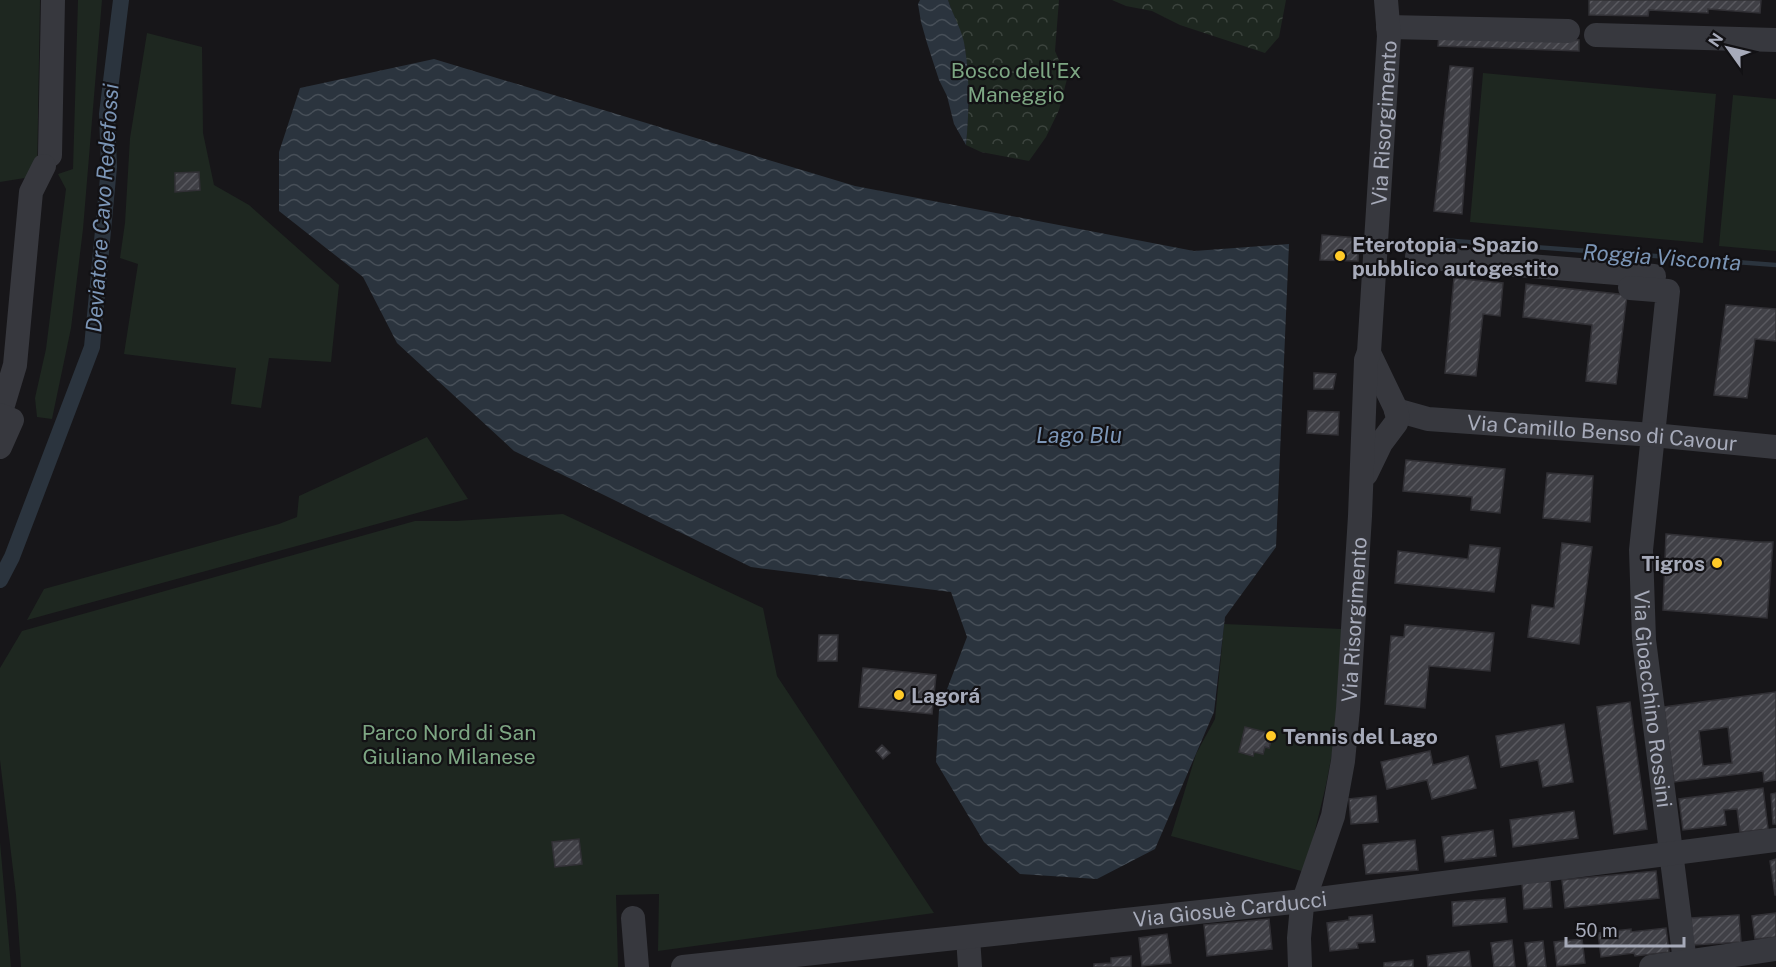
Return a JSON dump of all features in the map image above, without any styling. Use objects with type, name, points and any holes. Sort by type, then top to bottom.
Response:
[{"type":"street","points":[[0,447],[7,363],[31,192],[47,160],[53,0]]},
{"type":"street","name":"Via Risorgimento","points":[[1300,967],[1299,930],[1303,901],[1327,837],[1342,774],[1348,709],[1362,481],[1366,360],[1369,352],[1388,27],[1386,0]]},
{"type":"street","points":[[1388,27],[1568,32]]},
{"type":"street","points":[[1596,35],[1776,40]]},
{"type":"street","points":[[1417,257],[1671,278],[1668,291],[1630,288]]},
{"type":"street","name":"Via Gioacchino Rossini","points":[[1668,291],[1641,550],[1644,640],[1685,962]]},
{"type":"street","name":"Via Risorgimento","points":[[1362,481],[1393,417],[1369,352]]},
{"type":"street","points":[[1363,416],[1368,429],[1383,433],[1393,417]]},
{"type":"street","name":"Via Camillo Benso di Cavour","points":[[1393,417],[1653,435],[1776,447]]},
{"type":"street","name":"Via Giosuè Carducci","points":[[683,967],[1303,901],[1776,840]]},
{"type":"street","points":[[633,918],[637,967]]},
{"type":"street","points":[[968,937],[970,967]]},
{"type":"street","points":[[1651,967],[1776,949]]},
{"type":"green space","points":[[0,0],[40,0],[37,176],[0,182]]},
{"type":"green space","points":[[78,0],[102,0],[83,229],[71,328],[52,419],[37,417],[35,398],[46,349],[66,189],[58,174],[73,169]]},
{"type":"green space","name":"Bosco dell'Ex Maneggio","points":[[948,0],[1059,0],[1055,51],[1067,79],[1059,110],[1046,137],[1029,161],[981,152],[966,145],[969,101],[965,47]]},
{"type":"green space","points":[[1112,0],[1286,0],[1279,37],[1265,53],[1180,25],[1152,11],[1126,6]]},
{"type":"green space","points":[[147,33],[202,47],[203,133],[214,185],[249,205],[339,285],[331,362],[269,358],[261,408],[231,404],[236,368],[124,354],[138,264],[120,258],[125,223],[130,138]]},
{"type":"green space","points":[[1483,73],[1716,94],[1703,243],[1470,222]]},
{"type":"green space","points":[[1733,95],[1776,99],[1776,251],[1719,246]]},
{"type":"green space","points":[[427,437],[468,499],[27,620],[44,589],[279,524],[297,517],[299,496]]},
{"type":"green space","name":"Parco Nord di San Giuliano Milanese","points":[[563,514],[763,608],[777,676],[934,913],[658,951],[659,894],[616,895],[618,967],[21,967],[16,895],[0,760],[0,668],[22,631],[415,521],[456,521]]},
{"type":"green space","name":"Tennis del Lago","points":[[1224,624],[1342,629],[1340,712],[1326,785],[1305,872],[1171,836],[1196,754],[1215,719]]},
{"type":"green space","points":[[0,842],[11,967],[0,967]]},
{"type":"water","points":[[920,0],[948,0],[964,42],[968,84],[966,145],[954,124],[947,96],[939,80],[927,43],[918,4]]},
{"type":"water","name":"Lago Blu","points":[[434,59],[855,186],[1194,251],[1289,244],[1276,547],[1225,617],[1214,712],[1155,849],[1097,879],[1020,874],[984,842],[936,762],[939,710],[967,637],[951,592],[751,567],[514,451],[397,343],[363,277],[279,211],[279,152],[300,88]]},
{"type":"building","points":[[1589,0],[1761,0],[1760,13],[1708,9],[1708,13],[1649,10],[1648,16],[1589,15]]},
{"type":"building","points":[[1439,35],[1579,40],[1579,51],[1438,46]]},
{"type":"building","points":[[1450,66],[1473,68],[1462,214],[1434,211]]},
{"type":"building","points":[[199,172],[200,190],[175,192],[175,173]]},
{"type":"building","points":[[1322,235],[1359,238],[1358,261],[1320,260]]},
{"type":"building","points":[[1454,278],[1503,283],[1500,316],[1483,314],[1476,376],[1445,373]]},
{"type":"building","points":[[1526,284],[1627,295],[1616,384],[1586,381],[1592,325],[1523,317]]},
{"type":"building","points":[[1726,305],[1776,309],[1776,341],[1755,339],[1747,398],[1714,395]]},
{"type":"building","points":[[1314,373],[1336,374],[1333,389],[1314,389]]},
{"type":"building","points":[[1308,411],[1339,412],[1338,435],[1307,433]]},
{"type":"building","points":[[1406,460],[1505,469],[1500,513],[1471,510],[1472,497],[1403,491]]},
{"type":"building","points":[[1547,473],[1593,476],[1590,522],[1543,518]]},
{"type":"building","points":[[1666,534],[1773,542],[1767,618],[1663,610]]},
{"type":"building","points":[[1562,543],[1592,547],[1579,644],[1528,637],[1532,605],[1554,608]]},
{"type":"building","points":[[1470,545],[1500,548],[1494,592],[1395,583],[1398,551],[1468,559]]},
{"type":"building","points":[[1405,625],[1494,633],[1490,671],[1429,666],[1425,708],[1385,704],[1391,636],[1404,637]]},
{"type":"building","points":[[819,635],[838,635],[837,661],[818,661]]},
{"type":"building","points":[[863,668],[936,675],[932,714],[859,707]]},
{"type":"building","points":[[1776,692],[1776,780],[1764,782],[1763,771],[1674,782],[1664,707]],"holes":[[[1728,727],[1732,763],[1703,766],[1699,731]]]},
{"type":"building","points":[[1630,702],[1647,829],[1614,834],[1597,707]]},
{"type":"building","points":[[1564,724],[1573,782],[1543,787],[1538,760],[1501,767],[1496,736]]},
{"type":"building","points":[[1245,727],[1273,734],[1269,748],[1265,747],[1263,754],[1254,752],[1253,756],[1239,752]]},
{"type":"building","points":[[882,745],[890,753],[883,759],[876,751]]},
{"type":"building","points":[[1430,751],[1433,765],[1468,756],[1476,788],[1432,799],[1427,780],[1387,789],[1381,762]]},
{"type":"building","points":[[1763,788],[1768,829],[1740,832],[1737,809],[1724,810],[1726,825],[1683,830],[1679,799]]},
{"type":"building","points":[[1776,793],[1776,824],[1773,824],[1771,794]]},
{"type":"building","points":[[1376,796],[1378,822],[1351,824],[1349,799]]},
{"type":"building","points":[[1574,811],[1578,838],[1513,847],[1510,820]]},
{"type":"building","points":[[1493,830],[1496,856],[1445,862],[1442,837]]},
{"type":"building","points":[[579,839],[582,864],[555,867],[552,842]]},
{"type":"building","points":[[1415,840],[1418,870],[1366,874],[1363,845]]},
{"type":"building","points":[[1776,859],[1776,895],[1775,895],[1770,861]]},
{"type":"building","points":[[1656,871],[1659,898],[1565,908],[1562,880]]},
{"type":"building","points":[[1550,881],[1552,907],[1524,909],[1522,883]]},
{"type":"building","points":[[1505,898],[1507,922],[1453,926],[1452,902]]},
{"type":"building","points":[[1776,913],[1776,937],[1755,939],[1752,916]]},
{"type":"building","points":[[1372,915],[1375,942],[1357,943],[1358,948],[1330,951],[1327,923],[1349,920],[1349,917]]},
{"type":"building","points":[[1739,915],[1741,942],[1693,945],[1691,918]]},
{"type":"building","points":[[1269,919],[1272,949],[1207,956],[1204,925]]},
{"type":"building","points":[[1666,928],[1669,952],[1601,957],[1598,933]]},
{"type":"building","points":[[1167,934],[1171,963],[1142,966],[1139,938]]},
{"type":"building","points":[[1582,939],[1585,963],[1557,966],[1554,942]]},
{"type":"building","points":[[1512,940],[1515,967],[1494,967],[1491,943]]},
{"type":"building","points":[[1543,941],[1546,967],[1528,967],[1525,943]]},
{"type":"building","points":[[1469,951],[1471,967],[1428,967],[1427,956]]},
{"type":"building","points":[[1131,956],[1131,967],[1094,967],[1094,964],[1111,963],[1111,958]]},
{"type":"building","points":[[1413,960],[1413,967],[1384,967],[1384,963]]},
{"type":"waterway","name":"Deviatore Cavo Redefossi","points":[[0,580],[12,557],[92,347],[109,167],[107,114],[121,0]]},
{"type":"waterway","name":"Roggia Visconta","points":[[1441,240],[1776,265]]},
{"type":"place","name":"Eterotopia - Spazio pubblico autogestito","points":[[1340,256]]},
{"type":"place","name":"Tigros","points":[[1717,563]]},
{"type":"place","name":"Lagorá","points":[[899,695]]},
{"type":"place","name":"Tennis del Lago","points":[[1271,736]]}]
